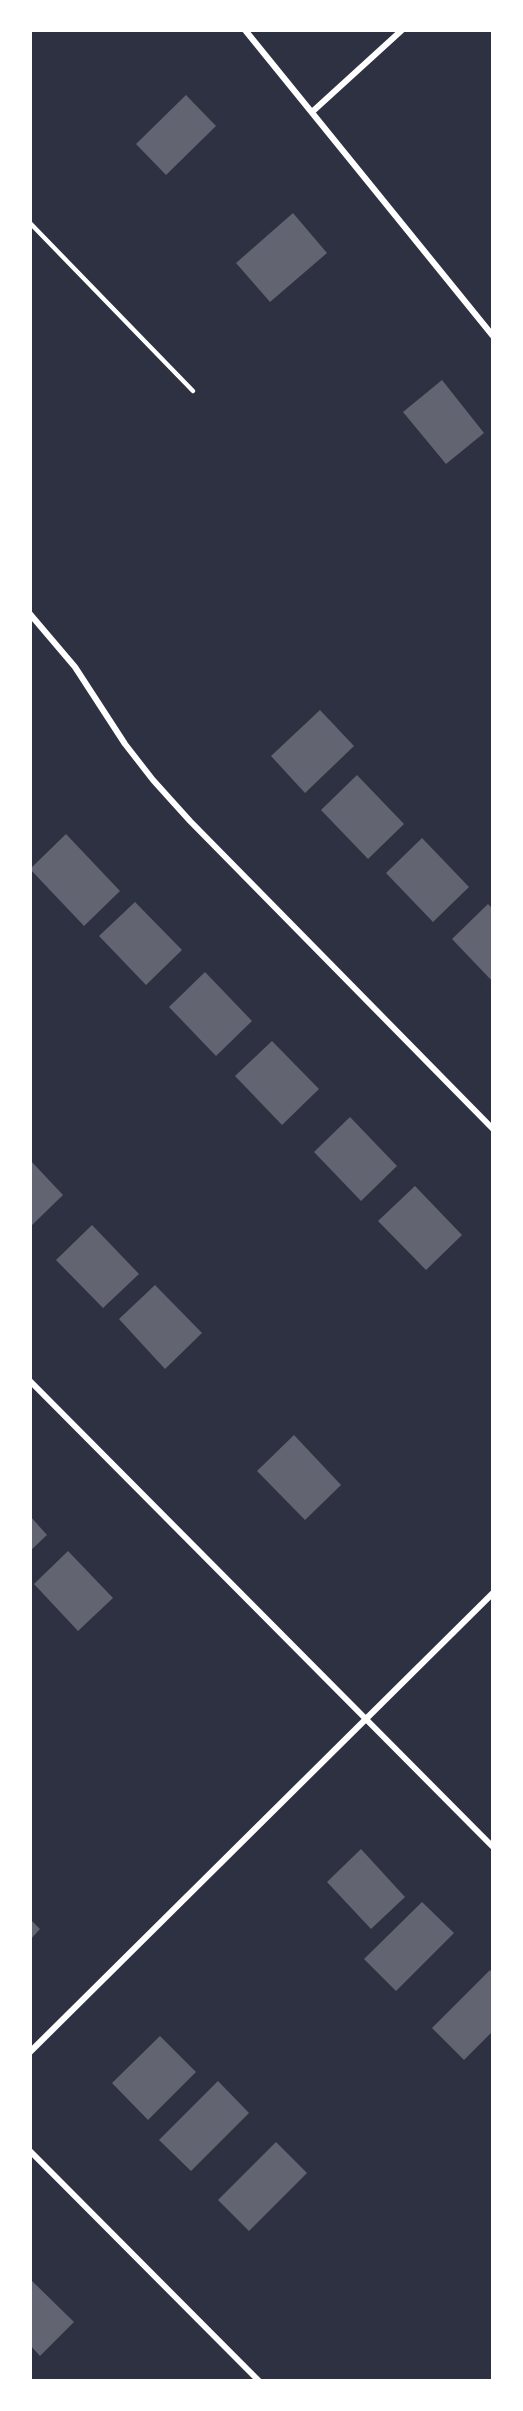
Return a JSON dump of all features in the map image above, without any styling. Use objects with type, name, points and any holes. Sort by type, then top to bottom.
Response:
[{"type":"street","points":[[245,30],[492,332]]},
{"type":"street","points":[[312,112],[402,30]]},
{"type":"street","points":[[30,614],[75,667],[125,744],[153,780],[199,830],[493,1129]]},
{"type":"street","points":[[30,1381],[493,1847]]},
{"type":"street","points":[[30,2052],[364,1718],[493,1593]]},
{"type":"street","points":[[30,2151],[259,2381]]},
{"type":"lane","points":[[30,223],[193,391]]},
{"type":"building","points":[[186,95],[216,126],[166,175],[136,144]]},
{"type":"building","points":[[293,213],[327,253],[270,302],[236,263]]},
{"type":"building","points":[[442,380],[484,433],[446,464],[403,412]]},
{"type":"building","points":[[320,710],[354,746],[305,793],[271,756]]},
{"type":"building","points":[[357,775],[404,824],[368,859],[321,810]]},
{"type":"building","points":[[66,834],[120,891],[84,926],[30,869]]},
{"type":"building","points":[[422,838],[469,887],[433,922],[386,873]]},
{"type":"building","points":[[135,902],[182,950],[146,985],[99,936]]},
{"type":"building","points":[[488,904],[493,909],[493,982],[452,939]]},
{"type":"building","points":[[205,972],[252,1021],[216,1056],[169,1007]]},
{"type":"building","points":[[272,1041],[319,1089],[282,1125],[235,1076]]},
{"type":"building","points":[[350,1117],[397,1166],[361,1201],[314,1152]]},
{"type":"building","points":[[30,1160],[63,1195],[30,1227]]},
{"type":"building","points":[[415,1186],[462,1235],[426,1270],[378,1221]]},
{"type":"building","points":[[92,1225],[139,1274],[103,1308],[56,1260]]},
{"type":"building","points":[[155,1285],[202,1333],[165,1369],[119,1319]]},
{"type":"building","points":[[294,1435],[341,1485],[305,1520],[257,1471]]},
{"type":"building","points":[[30,1516],[47,1535],[30,1551]]},
{"type":"building","points":[[68,1551],[113,1598],[78,1631],[34,1584]]},
{"type":"building","points":[[361,1849],[405,1897],[371,1929],[327,1882]]},
{"type":"building","points":[[422,1902],[454,1933],[396,1991],[364,1959]]},
{"type":"building","points":[[30,1919],[40,1929],[30,1940]]},
{"type":"building","points":[[490,1970],[493,1973],[493,2031],[464,2060],[432,2028]]},
{"type":"building","points":[[160,2036],[196,2072],[148,2120],[112,2083]]},
{"type":"building","points":[[218,2081],[249,2113],[191,2171],[159,2140]]},
{"type":"building","points":[[276,2142],[307,2173],[249,2231],[218,2200]]},
{"type":"building","points":[[30,2279],[74,2322],[40,2356],[30,2345]]}]
